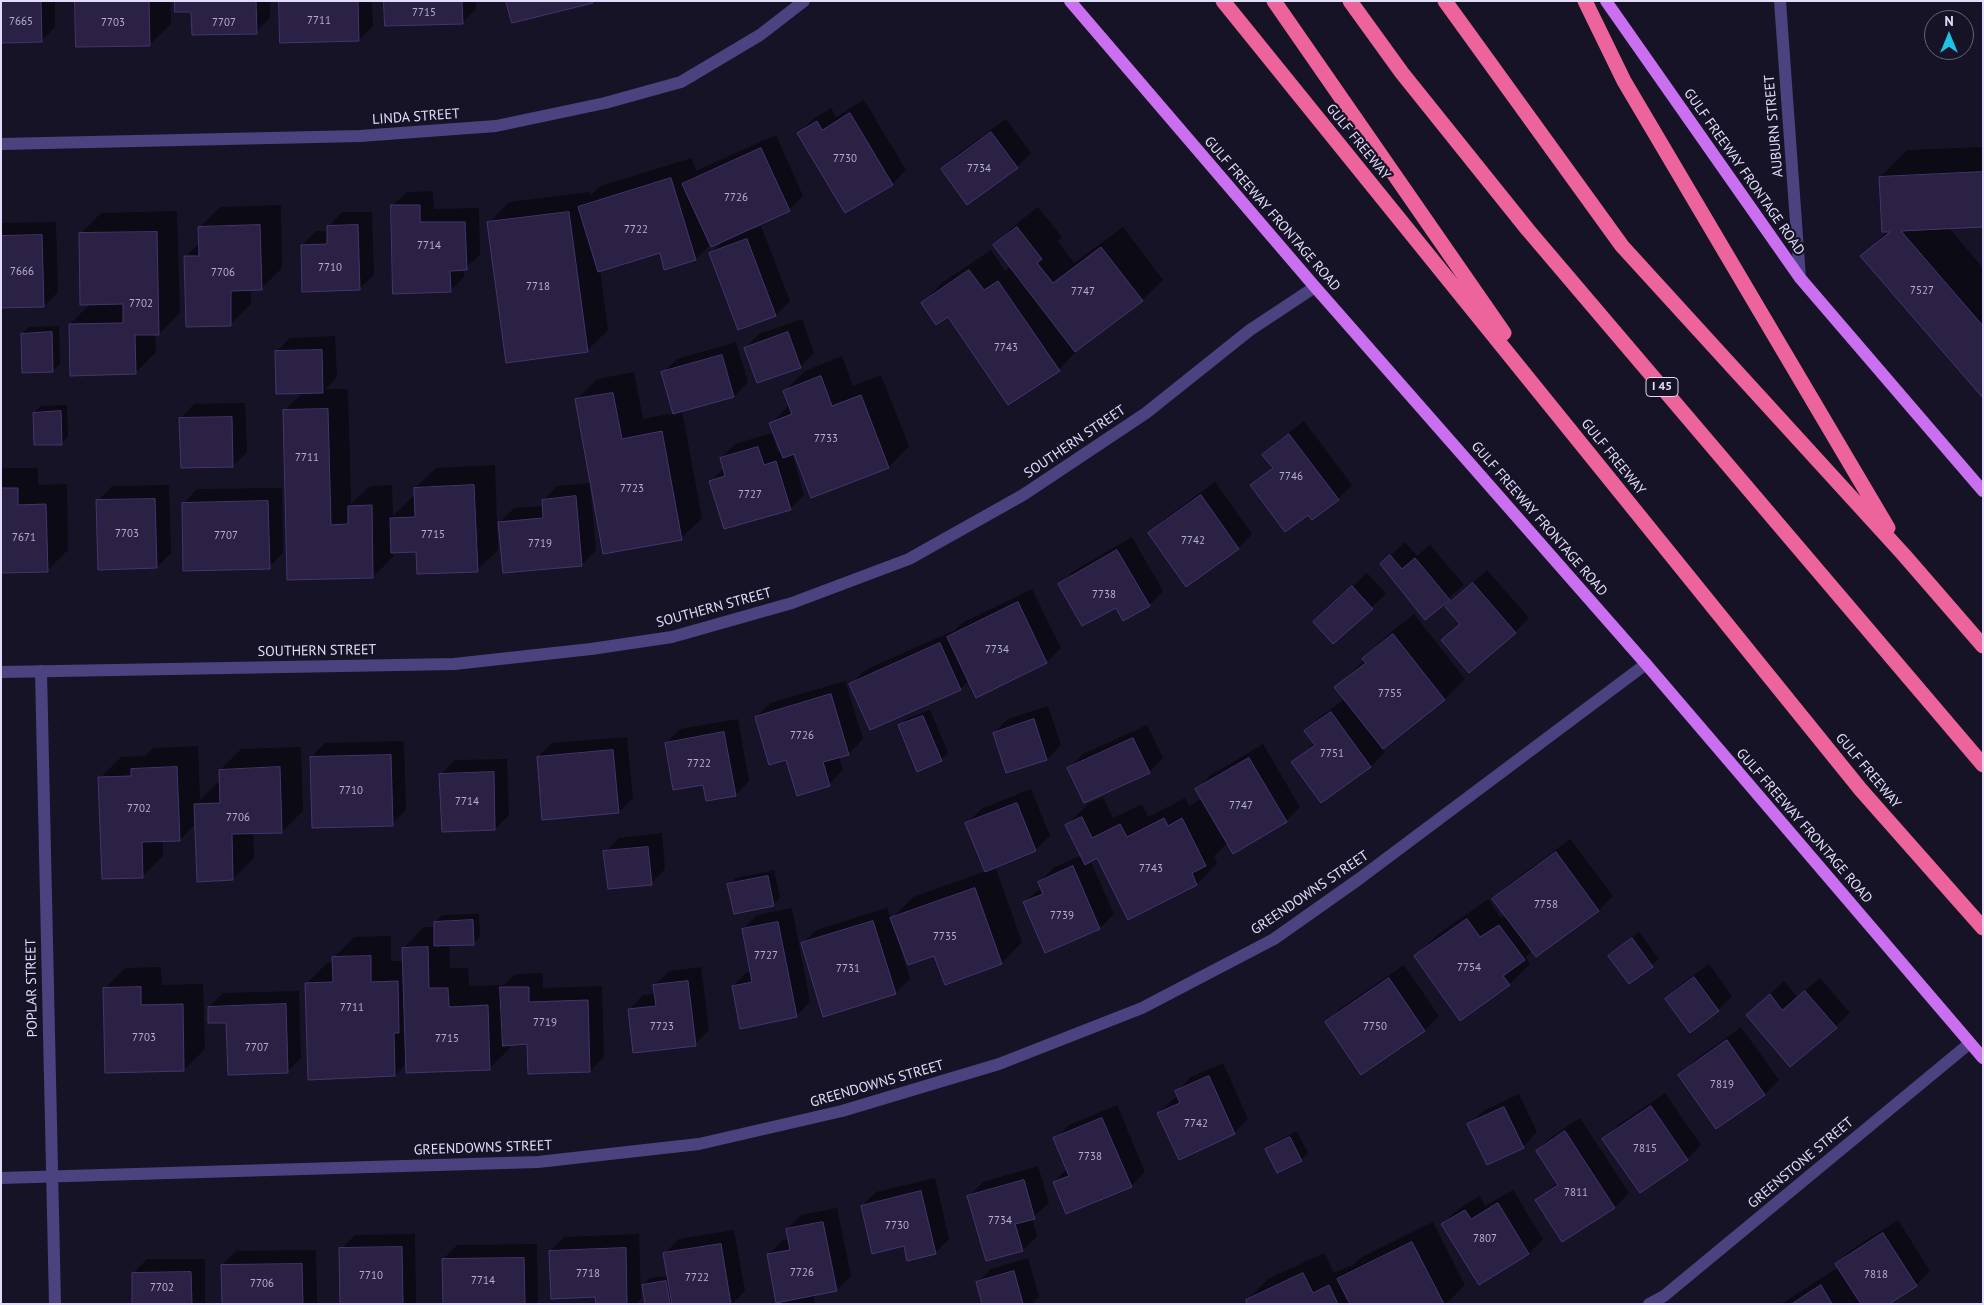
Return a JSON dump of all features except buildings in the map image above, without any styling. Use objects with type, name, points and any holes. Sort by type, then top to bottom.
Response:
[{"type":"highway","name":"GULF FREEWAY","points":[[1223,1],[1861,790],[1983,928]]},
{"type":"highway","points":[[1274,1],[1572,431]]},
{"type":"highway","name":"I 45","points":[[1350,1],[1402,73],[1528,230],[1983,765]]},
{"type":"highway","points":[[1445,1],[1622,246],[1904,555],[1983,646]]},
{"type":"highway","points":[[1585,1],[1624,82],[1904,555]]},
{"type":"main road","name":"GULF FREEWAY FRONTAGE ROAD","points":[[1070,1],[1315,287],[1646,664],[1983,1058]]},
{"type":"main road","name":"GULF FREEWAY FRONTAGE ROAD","points":[[1606,1],[1800,278],[1983,491]]},
{"type":"street","name":"LINDA STREET","points":[[1,144],[360,136],[496,126],[606,103],[681,82],[760,35],[804,1]]},
{"type":"street","name":"AUBURN STREET","points":[[1780,1],[1800,278]]},
{"type":"street","name":"SOUTHERN STREET","points":[[1,672],[454,664],[591,650],[672,637],[792,603],[909,559],[1023,495],[1146,413],[1250,330],[1315,287]]},
{"type":"street","name":"GREENDOWNS STREET","points":[[1,1178],[538,1162],[699,1144],[842,1111],[999,1064],[1142,1008],[1274,939],[1359,879],[1646,664]]},
{"type":"street","name":"POPLAR STREET","points":[[41,671],[55,1304]]},
{"type":"street","name":"GREENSTONE STREET","points":[[1649,1304],[1667,1300],[1970,1043]]}]
